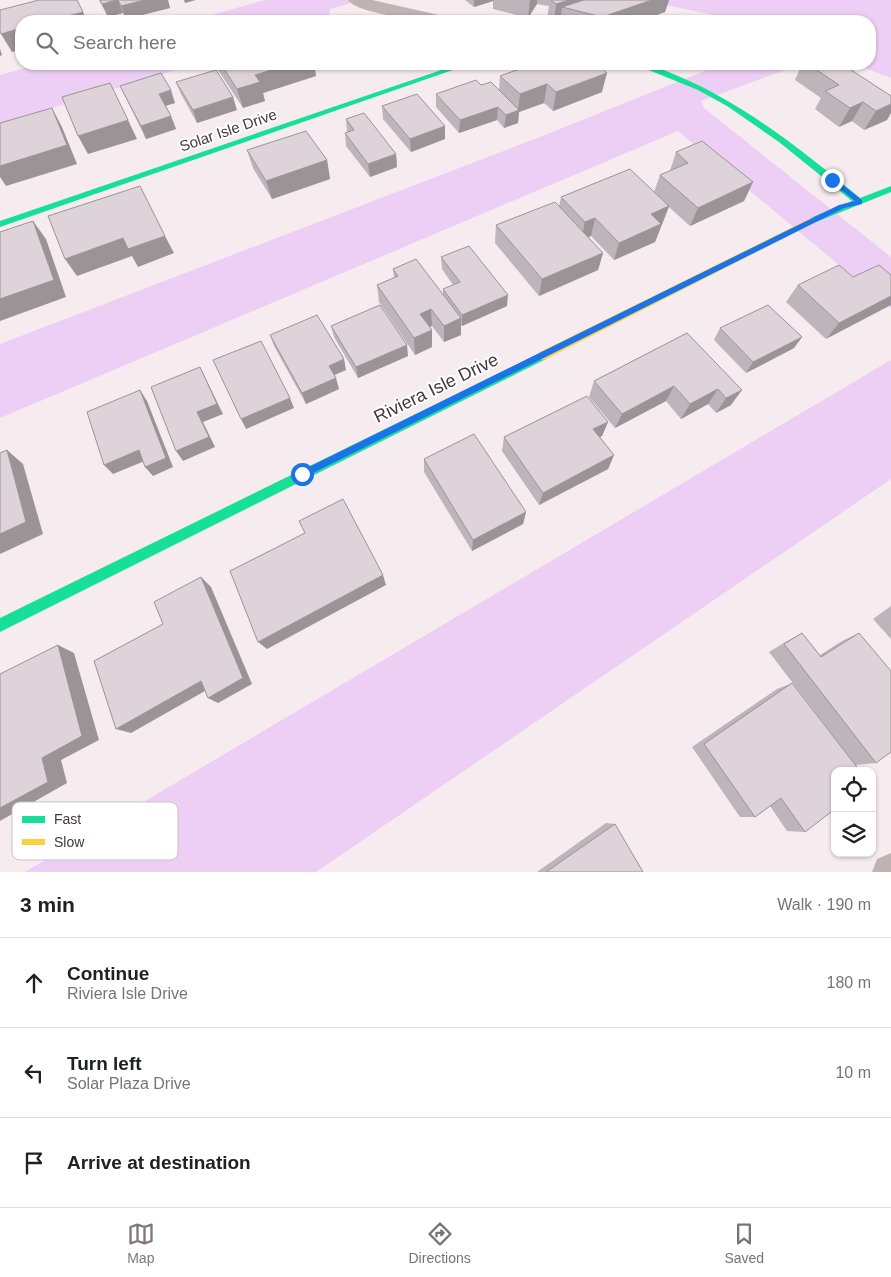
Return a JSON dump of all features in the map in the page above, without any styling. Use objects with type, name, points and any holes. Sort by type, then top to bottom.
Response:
[{"type":"street","points":[[356,0],[372,6],[414,15]]},
{"type":"street","name":"Solar Isle Drive","points":[[0,224],[449,70]]},
{"type":"street","points":[[667,70],[732,102],[860,202]]},
{"type":"street","name":"Riviera Isle Drive","points":[[0,625],[842,206],[860,202],[891,189]]},
{"type":"shaded area","points":[[265,0],[362,0],[330,9],[330,15],[211,15]]},
{"type":"shaded area","points":[[642,0],[891,0],[891,78],[870,70],[876,70],[876,15],[713,15]]},
{"type":"shaded area","points":[[19,70],[176,70],[0,124],[0,75]]},
{"type":"shaded area","points":[[707,70],[785,70],[701,101],[704,108],[891,257],[891,308],[678,131],[0,418],[0,344],[540,137]]},
{"type":"shaded area","points":[[891,360],[891,479],[316,872],[25,872],[45,860],[178,860],[178,802],[143,802]]},
{"type":"building","points":[[39,0],[77,0],[83,12],[71,15],[15,15],[15,30],[1,34],[0,10]]},
{"type":"building","points":[[100,0],[117,0],[102,4]]},
{"type":"building","points":[[118,0],[145,0],[121,6]]},
{"type":"building","points":[[551,0],[570,0],[556,4]]},
{"type":"building","points":[[584,0],[652,0],[608,15],[594,15],[562,7]]},
{"type":"building","points":[[216,70],[233,97],[193,110],[176,82]]},
{"type":"building","points":[[225,70],[272,70],[255,75],[260,82],[237,89]]},
{"type":"building","points":[[516,70],[603,70],[607,73],[556,92],[547,84],[520,94],[500,76]]},
{"type":"building","points":[[817,70],[851,70],[891,96],[891,104],[876,111],[863,102],[850,108],[825,91],[839,85]]},
{"type":"building","points":[[161,73],[171,90],[159,94],[171,116],[141,126],[120,86]]},
{"type":"building","points":[[476,80],[481,85],[491,82],[519,110],[506,115],[498,107],[460,120],[436,94]]},
{"type":"building","points":[[110,83],[128,120],[78,136],[62,97]]},
{"type":"building","points":[[417,94],[445,126],[410,139],[382,106]]},
{"type":"building","points":[[52,108],[67,145],[0,166],[0,123]]},
{"type":"building","points":[[364,113],[396,154],[368,164],[345,133],[354,130],[346,119]]},
{"type":"building","points":[[306,131],[327,160],[266,181],[247,150]]},
{"type":"building","points":[[702,141],[753,182],[698,208],[660,175],[688,163],[676,152]]},
{"type":"building","points":[[630,169],[669,206],[651,214],[661,224],[619,243],[595,218],[585,222],[561,197]]},
{"type":"building","points":[[140,186],[165,236],[128,249],[123,238],[65,259],[48,216]]},
{"type":"building","points":[[555,202],[603,253],[542,279],[496,225]]},
{"type":"building","points":[[33,221],[54,280],[0,299],[0,232]]},
{"type":"building","points":[[469,246],[508,295],[462,315],[443,289],[460,282],[441,257]]},
{"type":"building","points":[[416,259],[461,318],[444,326],[431,309],[420,314],[432,330],[414,338],[377,285],[398,276],[393,269]]},
{"type":"building","points":[[839,265],[853,277],[879,265],[891,275],[891,296],[839,323],[798,285]]},
{"type":"building","points":[[380,305],[407,345],[356,367],[331,326]]},
{"type":"building","points":[[768,305],[802,337],[753,362],[720,328]]},
{"type":"building","points":[[317,315],[344,359],[329,366],[336,378],[302,393],[270,335]]},
{"type":"building","points":[[687,333],[742,390],[726,398],[718,389],[690,404],[674,386],[622,414],[594,381]]},
{"type":"building","points":[[261,341],[290,398],[241,419],[213,360]]},
{"type":"building","points":[[200,367],[217,404],[197,412],[209,437],[176,451],[151,387]]},
{"type":"building","points":[[140,390],[166,458],[145,467],[139,450],[104,465],[87,412]]},
{"type":"building","points":[[587,396],[608,422],[593,429],[614,455],[543,493],[504,437]]},
{"type":"building","points":[[474,434],[526,512],[473,540],[424,459]]},
{"type":"building","points":[[7,450],[26,522],[0,534],[0,453]]},
{"type":"building","points":[[343,499],[383,575],[258,642],[230,571],[305,533],[299,521]]},
{"type":"building","points":[[201,577],[243,678],[208,698],[201,681],[116,729],[94,661],[163,624],[154,602]]},
{"type":"building","points":[[802,633],[821,657],[859,633],[891,671],[891,752],[876,763],[784,644]]},
{"type":"building","points":[[58,645],[82,736],[42,758],[48,782],[0,808],[0,674]]},
{"type":"building","points":[[792,683],[857,767],[831,767],[831,812],[805,832],[781,798],[755,817],[704,744]]},
{"type":"building","points":[[615,824],[643,872],[546,872]]},
{"type":"traffic: fast","points":[[0,224],[449,70]]},
{"type":"traffic: fast","points":[[656,70],[701,89],[756,121],[860,202]]},
{"type":"traffic: fast","points":[[813,220],[891,189]]},
{"type":"traffic: fast","points":[[0,625],[542,356]]},
{"type":"traffic: slow","points":[[542,356],[813,220]]},
{"type":"route","points":[[302,474],[842,206],[860,202],[832,180]]}]
